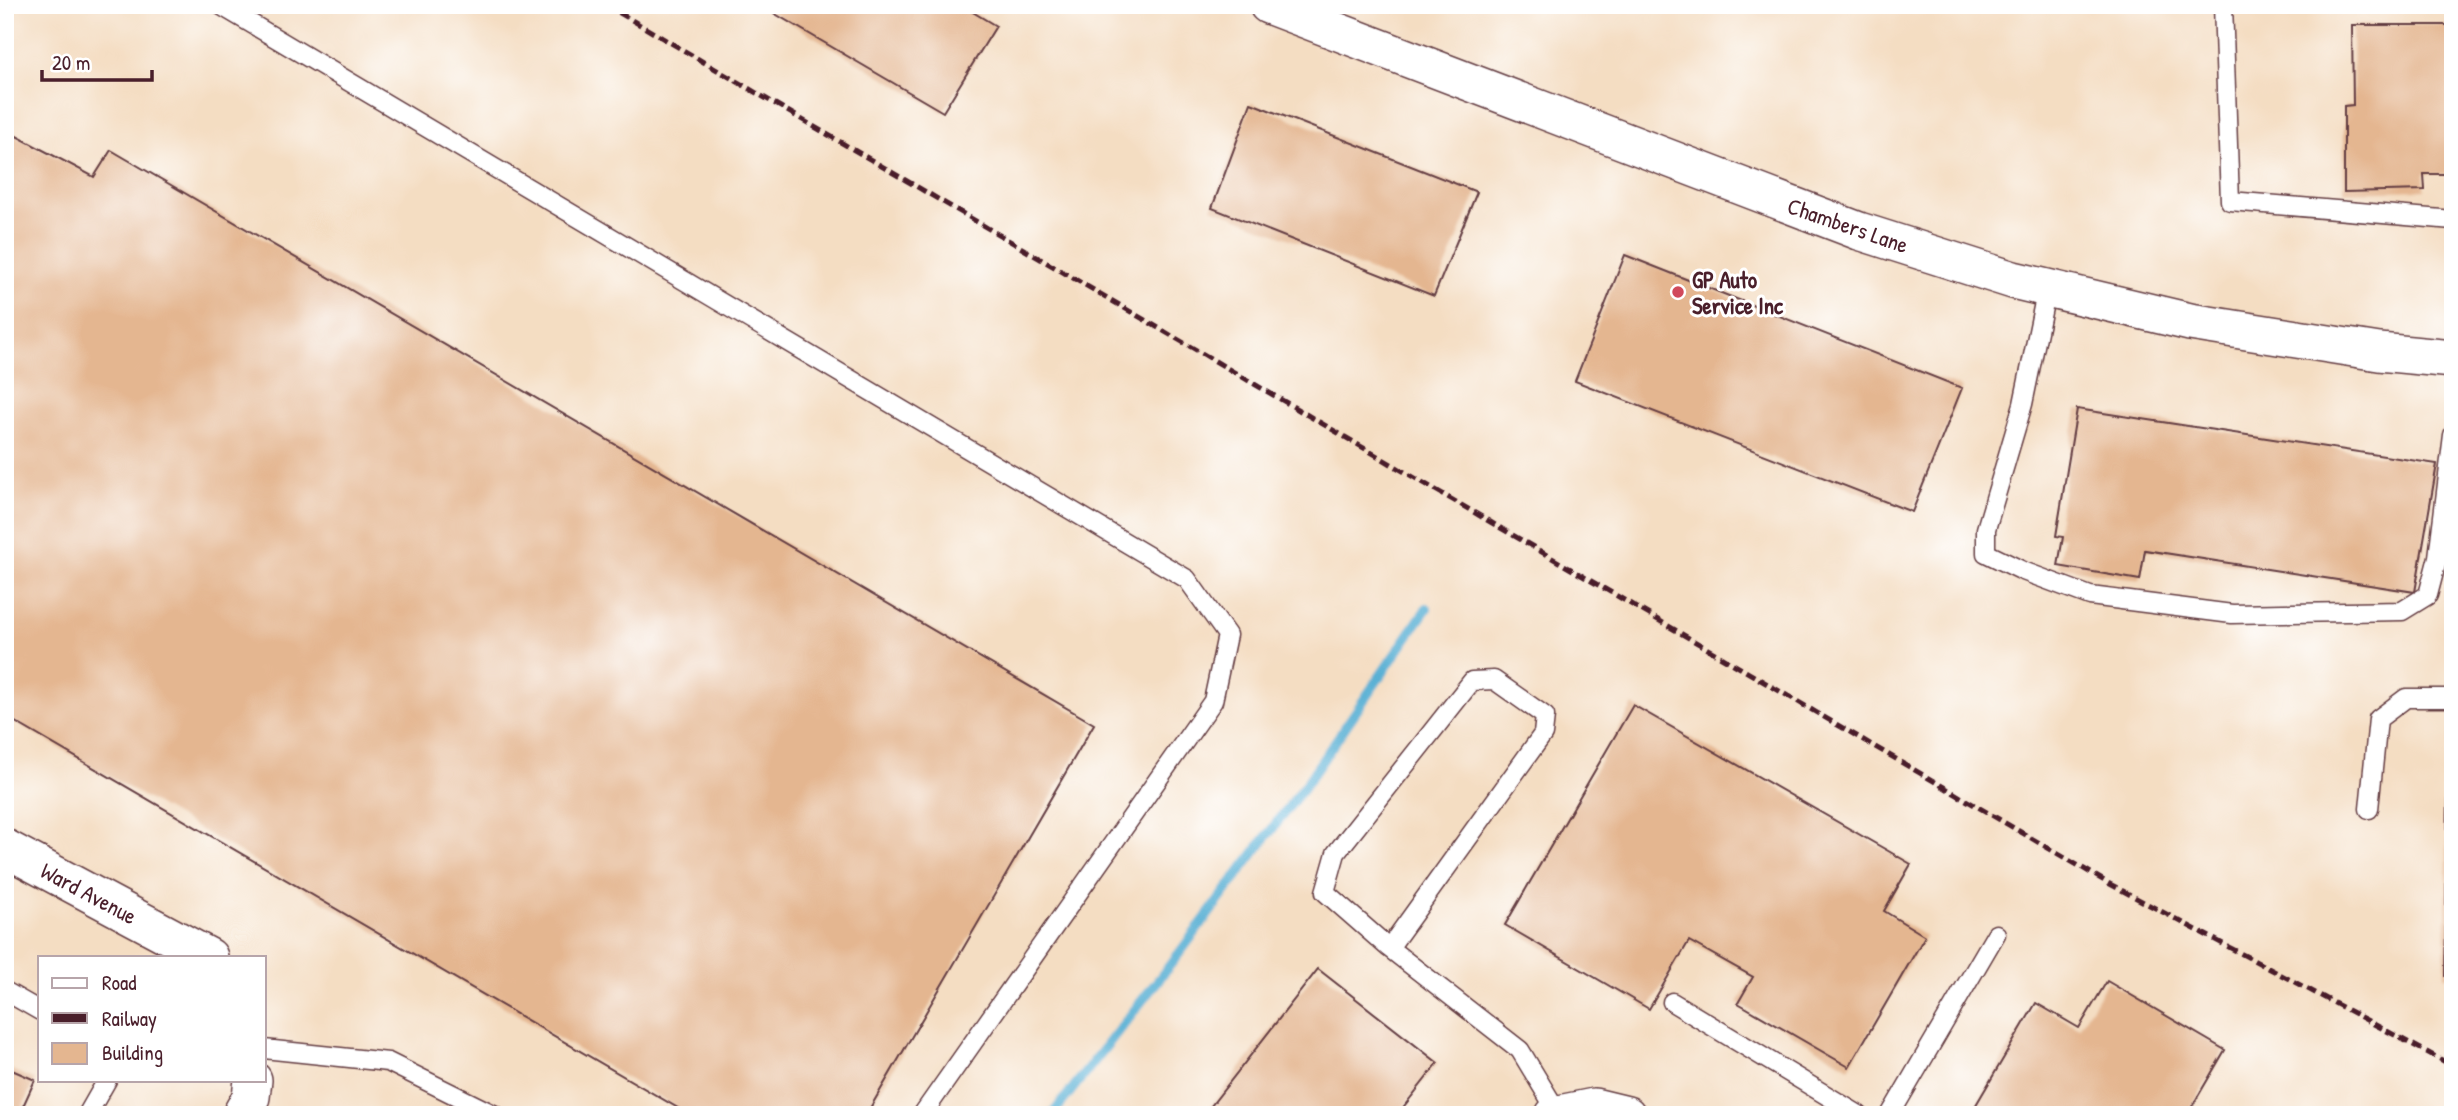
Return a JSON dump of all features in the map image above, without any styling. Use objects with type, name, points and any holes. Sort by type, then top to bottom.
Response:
[{"type":"street","name":"Chambers Lane","points":[[1268,5],[1859,231],[2013,280],[2190,322],[2379,352],[2453,359]]},
{"type":"street","name":"Ward Avenue","points":[[5,848],[207,956]]},
{"type":"street","points":[[242,1115],[251,1097],[253,1082]]},
{"type":"street","points":[[1556,1114],[1594,1107],[1627,1115]]},
{"type":"lane","points":[[220,5],[1187,579],[1227,635],[1213,701],[922,1115]]},
{"type":"lane","points":[[2223,5],[2230,201],[2453,220]]},
{"type":"lane","points":[[2047,288],[2023,404],[1986,529],[1986,553],[2023,571],[2090,596],[2231,614],[2402,611],[2428,595],[2438,557],[2453,435]]},
{"type":"lane","points":[[1389,948],[1543,734],[1545,716],[1494,680],[1472,681],[1336,853],[1325,892],[1389,948],[1520,1050],[1556,1114]]},
{"type":"lane","points":[[2369,809],[2378,719],[2406,698],[2453,698]]},
{"type":"lane","points":[[1890,1115],[1996,934]]},
{"type":"lane","points":[[5,991],[38,1010]]},
{"type":"lane","points":[[1672,1002],[1859,1115]]},
{"type":"lane","points":[[266,1049],[388,1062],[495,1115]]},
{"type":"lane","points":[[87,1115],[106,1082]]},
{"type":"building","points":[[760,5],[961,5],[996,26],[943,112]]},
{"type":"building","points":[[2352,25],[2453,25],[2453,174],[2424,174],[2425,190],[2344,192],[2344,106],[2353,105]]},
{"type":"building","points":[[1251,103],[1477,192],[1434,296],[1212,208]]},
{"type":"building","points":[[7,131],[94,177],[111,150],[1094,724],[866,1115],[690,1115],[5,716]]},
{"type":"building","points":[[1625,255],[1962,388],[1912,512],[1575,381]]},
{"type":"building","points":[[2077,409],[2437,464],[2415,592],[2145,550],[2140,580],[2058,566],[2063,537],[2056,536]]},
{"type":"building","points":[[1633,705],[1911,864],[1884,911],[1925,936],[1849,1067],[1738,1003],[1753,977],[1689,941],[1649,1009],[1505,925]]},
{"type":"building","points":[[2449,730],[2453,730],[2453,976],[2445,976]]},
{"type":"building","points":[[1318,969],[1438,1063],[1397,1115],[1204,1115]]},
{"type":"building","points":[[2107,981],[2225,1050],[2187,1115],[1970,1115],[2036,1003],[2079,1028]]},
{"type":"building","points":[[5,1067],[35,1080],[19,1115],[5,1115]]},
{"type":"waterway","points":[[1052,1115],[1181,951],[1308,781],[1427,608]]},
{"type":"railway","points":[[606,5],[2108,883],[2453,1066]]},
{"type":"place","name":"GP Auto Service Inc","points":[[1678,292]]}]
